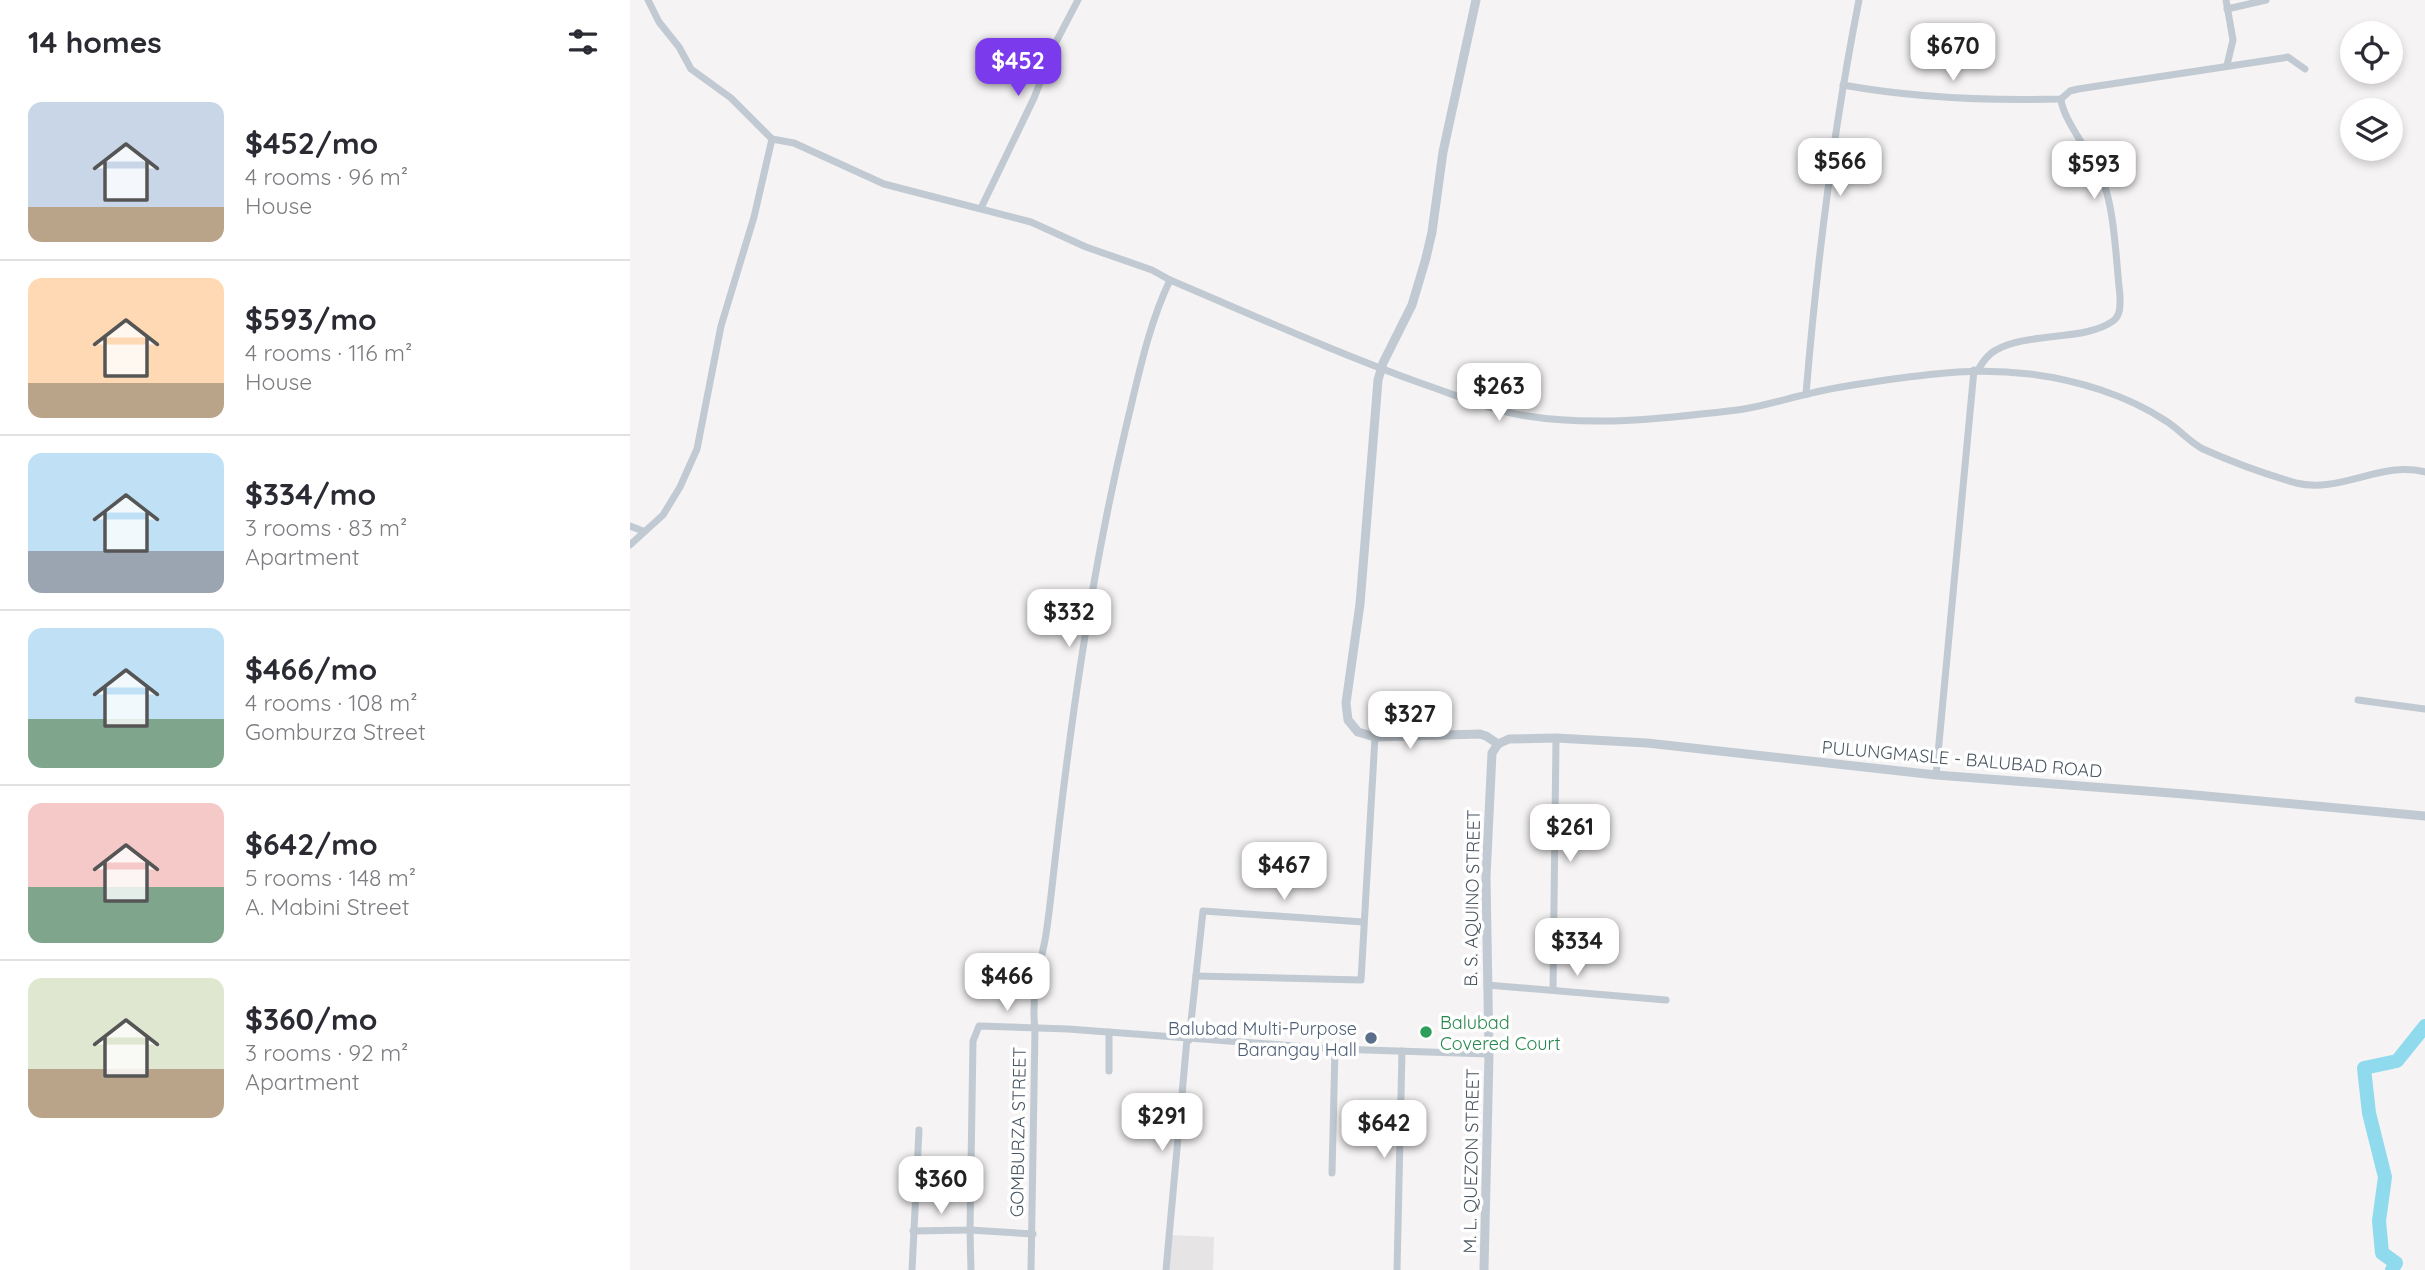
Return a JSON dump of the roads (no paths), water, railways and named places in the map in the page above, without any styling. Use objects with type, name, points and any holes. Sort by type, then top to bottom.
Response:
[{"type":"street","points":[[648,0],[659,22],[679,47],[691,69],[731,99],[772,139],[794,144],[884,184],[1031,222],[1086,247],[1152,270],[1380,369],[1525,416],[1636,419],[1734,411],[1761,407],[1806,394],[1937,373],[1976,370],[2033,374],[2104,391],[2133,402],[2167,421],[2201,448],[2298,483],[2317,486],[2337,484],[2406,468],[2425,472]]},
{"type":"street","points":[[981,208],[1034,98],[1055,44],[1078,0]]},
{"type":"street","points":[[1476,0],[1443,152],[1426,258],[1412,305],[1380,369],[1360,604],[1346,703],[1348,720],[1358,732],[1375,737],[1480,734],[1498,744]]},
{"type":"street","points":[[1806,394],[1819,247],[1843,85],[1859,0]]},
{"type":"street","points":[[2227,65],[2233,40],[2226,4],[2266,0]]},
{"type":"street","points":[[1843,85],[1881,92],[1984,100],[2061,99],[2070,91],[2078,89],[2288,57],[2305,69]]},
{"type":"street","points":[[1936,775],[1976,370],[1994,351],[2031,339],[2085,332],[2112,322],[2119,313],[2120,296],[2105,184],[2064,111],[2061,99]]},
{"type":"street","points":[[630,545],[663,515],[680,487],[697,449],[721,326],[754,216],[772,139]]},
{"type":"street","points":[[971,1270],[973,1041],[979,1026],[1035,1029],[1034,991],[1047,925],[1088,619],[1119,457],[1141,367],[1161,299],[1170,280]]},
{"type":"street","points":[[630,526],[643,531]]},
{"type":"street","points":[[2358,700],[2425,709]]},
{"type":"street","points":[[1196,976],[1362,980],[1375,737]]},
{"type":"street","points":[[1553,990],[1556,738]]},
{"type":"street","name":"PULUNGMASLE - BALUBAD ROAD","points":[[1498,744],[1510,739],[1556,738],[1647,743],[1936,775],[2425,816]]},
{"type":"street","name":"B. S. AQUINO STREET","points":[[1489,1054],[1486,877],[1492,753],[1498,744]]},
{"type":"street","points":[[1166,1270],[1203,911],[1363,922]]},
{"type":"street","points":[[1487,985],[1665,1000]]},
{"type":"street","name":"GOMBURZA STREET","points":[[1031,1270],[1035,1029],[1335,1049],[1489,1054]]},
{"type":"street","points":[[1109,1071],[1110,1032]]},
{"type":"street","points":[[1332,1173],[1335,1049]]},
{"type":"street","points":[[1397,1270],[1402,1051]]},
{"type":"street","name":"M. L. QUEZON STREET","points":[[1484,1270],[1489,1054]]},
{"type":"street","points":[[912,1270],[919,1130]]},
{"type":"street","points":[[913,1230],[1032,1234]]},
{"type":"waterway","points":[[2392,1270],[2396,1263],[2382,1253],[2379,1221],[2385,1177],[2369,1113],[2364,1068],[2397,1061],[2425,1026]]},
{"type":"place","name":"Balubad Covered Court","points":[[1426,1032]]},
{"type":"place","name":"Balubad Multi-Purpose Barangay Hall","points":[[1371,1038]]}]
